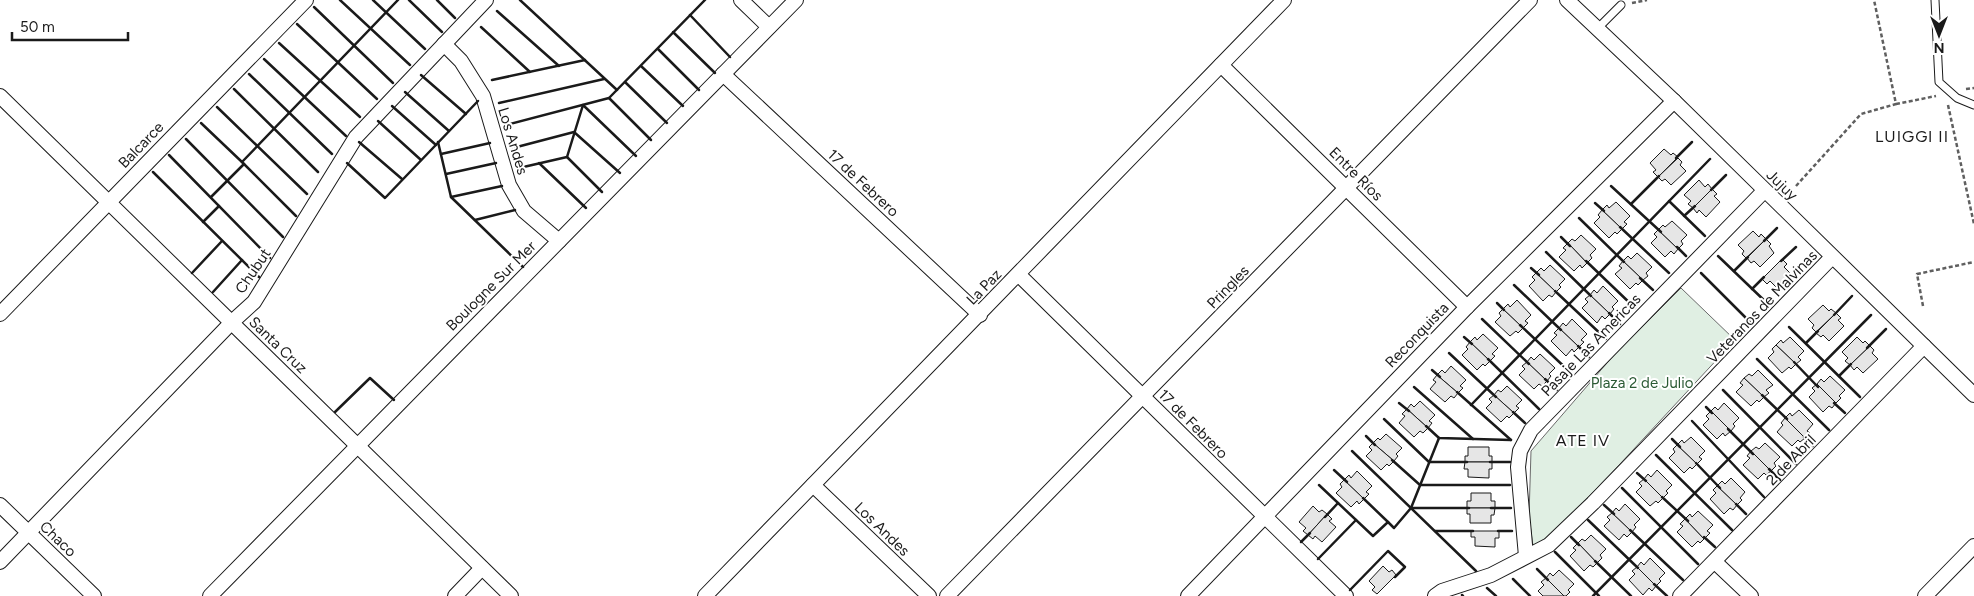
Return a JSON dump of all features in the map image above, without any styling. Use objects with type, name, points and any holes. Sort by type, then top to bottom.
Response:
[{"type":"street","name":"Balcarce","points":[[0,314],[306,0]]},
{"type":"street","name":"Chubut","points":[[0,562],[232,322],[254,302],[268,282],[332,172],[356,136],[486,0]]},
{"type":"street","points":[[741,0],[769,27]]},
{"type":"street","name":"Boulogne Sur Mer","points":[[210,596],[796,0]]},
{"type":"street","name":"La Paz","points":[[705,596],[1284,0]]},
{"type":"street","name":"Pringles","points":[[947,596],[1530,0]]},
{"type":"street","name":"Jujuy","points":[[1567,0],[1674,101],[1974,395]]},
{"type":"street","name":"Los Andes","points":[[444,44],[461,61],[483,96],[509,185],[524,211],[559,241]]},
{"type":"street","name":"Entre Ríos","points":[[1221,65],[1466,307]]},
{"type":"street","name":"17 de Febrero","points":[[723,74],[980,315]]},
{"type":"street","name":"Santa Cruz","points":[[0,96],[511,596]]},
{"type":"street","name":"Reconquista","points":[[1188,596],[1466,307],[1674,101]]},
{"type":"street","name":"Pasaje Las Americas","points":[[1526,556],[1518,468],[1520,451],[1531,430],[1764,191]]},
{"type":"street","name":"Veteranos de Malvinas","points":[[1435,596],[1442,591],[1491,575],[1549,545],[1593,503],[1832,257]]},
{"type":"street","name":"17 de Febrero","points":[[1018,275],[1346,596]]},
{"type":"street","name":"2 de Abril","points":[[1680,596],[1924,346]]},
{"type":"street","name":"Los Andes","points":[[813,485],[929,596]]},
{"type":"street","name":"Chaco","points":[[0,505],[94,596]]},
{"type":"street","points":[[1925,596],[1974,546]]},
{"type":"street","points":[[1715,562],[1751,596]]},
{"type":"street","points":[[455,596],[482,568]]},
{"type":"lane","points":[[1936,0],[1939,82],[1957,98],[1974,105]]},
{"type":"lane","points":[[1597,29],[1621,5]]},
{"type":"path","points":[[1621,5],[1647,0]]},
{"type":"path","points":[[1874,0],[1896,104]]},
{"type":"path","points":[[1964,90],[1974,88]]},
{"type":"path","points":[[1796,186],[1861,114],[1938,95]]},
{"type":"path","points":[[1948,103],[1974,224]]},
{"type":"path","points":[[1923,306],[1917,274],[1974,262]]},
{"type":"green space","name":"Plaza 2 de Julio","points":[[1681,288],[1735,340],[1553,534],[1533,546],[1529,517],[1531,451],[1613,356]]},
{"type":"building","points":[[1664,149],[1671,155],[1673,153],[1678,157],[1658,177],[1653,172],[1656,170],[1650,163]]},
{"type":"building","points":[[1678,158],[1682,162],[1680,165],[1686,171],[1671,185],[1665,179],[1662,181],[1658,177]]},
{"type":"building","points":[[1699,180],[1705,187],[1708,184],[1712,189],[1693,208],[1688,204],[1691,201],[1684,195]]},
{"type":"building","points":[[1712,189],[1717,194],[1714,196],[1720,202],[1706,217],[1699,210],[1697,213],[1693,208]]},
{"type":"building","points":[[1616,202],[1630,216],[1624,222],[1627,224],[1622,229],[1602,210],[1607,205],[1609,208]]},
{"type":"building","points":[[1602,210],[1622,229],[1617,234],[1615,232],[1609,238],[1594,223],[1600,217],[1598,215]]},
{"type":"building","points":[[1672,221],[1687,235],[1681,241],[1683,244],[1678,249],[1658,230],[1663,225],[1665,227]]},
{"type":"building","points":[[1658,230],[1678,249],[1674,254],[1671,251],[1665,257],[1651,243],[1657,237],[1654,234]]},
{"type":"building","points":[[1753,231],[1759,237],[1761,234],[1766,239],[1746,258],[1742,254],[1744,251],[1738,245]]},
{"type":"building","points":[[1581,235],[1596,249],[1590,255],[1592,258],[1587,263],[1568,243],[1572,239],[1575,241]]},
{"type":"building","points":[[1766,239],[1771,244],[1769,246],[1774,253],[1760,267],[1754,261],[1751,263],[1747,258]]},
{"type":"building","points":[[1568,243],[1587,263],[1582,268],[1580,265],[1574,271],[1559,257],[1566,250],[1563,248]]},
{"type":"building","points":[[1637,253],[1652,267],[1646,273],[1648,276],[1643,280],[1623,261],[1628,256],[1631,259]]},
{"type":"building","points":[[1782,259],[1787,264],[1784,267],[1790,273],[1776,287],[1770,281],[1767,284],[1762,279]]},
{"type":"building","points":[[1623,261],[1643,280],[1638,285],[1636,283],[1630,289],[1615,274],[1622,268],[1619,266]]},
{"type":"building","points":[[1550,265],[1565,279],[1559,285],[1561,287],[1556,292],[1536,273],[1541,268],[1544,271]]},
{"type":"building","points":[[1536,273],[1556,292],[1552,297],[1549,295],[1543,301],[1529,286],[1535,280],[1532,277]]},
{"type":"building","points":[[1603,286],[1618,301],[1612,307],[1614,309],[1610,314],[1590,295],[1594,290],[1597,293]]},
{"type":"building","points":[[1590,295],[1610,314],[1605,319],[1602,316],[1597,323],[1582,308],[1588,302],[1585,299]]},
{"type":"building","points":[[1517,300],[1531,315],[1525,321],[1528,323],[1523,328],[1503,309],[1508,304],[1510,307]]},
{"type":"building","points":[[1823,305],[1829,311],[1831,309],[1836,313],[1816,332],[1812,328],[1814,325],[1808,319]]},
{"type":"building","points":[[1503,309],[1523,328],[1518,333],[1516,331],[1510,336],[1495,322],[1501,316],[1499,313]]},
{"type":"building","points":[[1836,313],[1841,318],[1838,320],[1844,326],[1829,341],[1823,335],[1821,337],[1816,333]]},
{"type":"building","points":[[1572,319],[1587,334],[1581,340],[1584,342],[1579,347],[1559,328],[1563,323],[1566,326]]},
{"type":"building","points":[[1559,328],[1579,347],[1574,352],[1572,349],[1566,356],[1551,341],[1557,335],[1554,333]]},
{"type":"building","points":[[1483,334],[1498,348],[1492,354],[1495,356],[1490,361],[1470,342],[1475,337],[1477,340]]},
{"type":"building","points":[[1790,337],[1804,351],[1798,357],[1801,360],[1796,364],[1776,345],[1781,340],[1783,343]]},
{"type":"building","points":[[1857,337],[1863,343],[1865,341],[1870,346],[1850,365],[1845,361],[1848,358],[1842,352]]},
{"type":"building","points":[[1470,342],[1490,361],[1485,366],[1483,364],[1477,370],[1462,355],[1468,349],[1466,347]]},
{"type":"building","points":[[1776,345],[1796,364],[1791,369],[1789,367],[1782,373],[1768,358],[1774,352],[1772,349]]},
{"type":"building","points":[[1870,346],[1874,350],[1872,353],[1878,359],[1863,373],[1857,367],[1854,370],[1850,365]]},
{"type":"building","points":[[1540,354],[1555,368],[1549,374],[1551,376],[1547,381],[1527,362],[1531,357],[1534,360]]},
{"type":"building","points":[[1527,362],[1547,381],[1542,386],[1539,384],[1534,389],[1519,375],[1525,369],[1522,366]]},
{"type":"building","points":[[1451,366],[1466,380],[1460,386],[1463,388],[1458,393],[1437,375],[1442,370],[1445,373]]},
{"type":"building","points":[[1758,370],[1773,385],[1766,390],[1769,393],[1764,397],[1744,378],[1749,374],[1752,376]]},
{"type":"building","points":[[1437,375],[1458,393],[1454,398],[1451,396],[1445,402],[1430,389],[1436,382],[1433,380]]},
{"type":"building","points":[[1830,376],[1845,390],[1839,396],[1841,398],[1836,403],[1817,384],[1821,379],[1824,382]]},
{"type":"building","points":[[1744,378],[1764,397],[1759,402],[1757,400],[1751,406],[1736,392],[1743,385],[1740,383]]},
{"type":"building","points":[[1817,384],[1836,403],[1832,408],[1829,406],[1823,412],[1809,397],[1815,391],[1812,388]]},
{"type":"building","points":[[1507,386],[1522,400],[1516,406],[1519,408],[1514,413],[1494,395],[1498,390],[1501,392]]},
{"type":"building","points":[[1494,395],[1514,413],[1509,418],[1507,416],[1501,422],[1486,408],[1492,402],[1489,399]]},
{"type":"building","points":[[1420,401],[1435,415],[1429,421],[1432,423],[1428,428],[1407,409],[1411,404],[1414,407]]},
{"type":"building","points":[[1724,403],[1739,418],[1733,424],[1735,426],[1731,431],[1711,411],[1715,407],[1718,410]]},
{"type":"building","points":[[1407,409],[1428,428],[1423,433],[1420,431],[1414,437],[1399,423],[1405,416],[1402,414]]},
{"type":"building","points":[[1799,410],[1813,424],[1807,431],[1810,433],[1805,438],[1785,418],[1790,413],[1792,416]]},
{"type":"building","points":[[1711,411],[1731,431],[1725,436],[1723,433],[1717,439],[1703,425],[1709,419],[1706,416]]},
{"type":"building","points":[[1785,418],[1805,438],[1800,442],[1798,440],[1792,446],[1777,432],[1783,425],[1781,423]]},
{"type":"building","points":[[1386,434],[1402,448],[1396,454],[1398,456],[1394,461],[1373,443],[1378,438],[1380,440]]},
{"type":"building","points":[[1691,437],[1705,451],[1699,457],[1702,459],[1697,464],[1677,445],[1682,440],[1684,443]]},
{"type":"building","points":[[1373,443],[1394,461],[1389,466],[1387,464],[1381,470],[1366,456],[1372,450],[1369,447]]},
{"type":"building","points":[[1765,443],[1780,457],[1774,463],[1776,466],[1771,471],[1751,451],[1756,447],[1759,449]]},
{"type":"building","points":[[1677,445],[1697,464],[1692,469],[1690,467],[1684,473],[1669,458],[1675,452],[1673,449]]},
{"type":"building","points":[[1468,447],[1489,447],[1489,456],[1492,456],[1492,462],[1465,462],[1465,456],[1468,456]]},
{"type":"building","points":[[1751,451],[1771,471],[1766,475],[1764,473],[1758,479],[1743,465],[1750,458],[1747,456]]},
{"type":"building","points":[[1465,462],[1492,462],[1492,469],[1489,469],[1489,478],[1468,477],[1468,469],[1464,469]]},
{"type":"building","points":[[1657,470],[1672,485],[1666,491],[1668,493],[1663,498],[1644,479],[1648,474],[1651,477]]},
{"type":"building","points":[[1357,471],[1372,486],[1366,492],[1369,494],[1364,499],[1344,480],[1349,475],[1351,478]]},
{"type":"building","points":[[1731,478],[1745,492],[1740,498],[1742,500],[1737,505],[1717,486],[1722,481],[1725,484]]},
{"type":"building","points":[[1644,479],[1663,498],[1658,503],[1656,501],[1650,506],[1636,492],[1642,486],[1639,483]]},
{"type":"building","points":[[1344,480],[1364,499],[1359,504],[1357,501],[1351,507],[1336,493],[1342,487],[1340,484]]},
{"type":"building","points":[[1717,486],[1737,505],[1733,510],[1730,508],[1724,514],[1710,499],[1716,493],[1713,490]]},
{"type":"building","points":[[1471,493],[1491,493],[1491,501],[1495,501],[1495,508],[1467,508],[1467,501],[1471,501]]},
{"type":"building","points":[[1625,504],[1640,519],[1634,525],[1636,527],[1632,532],[1612,513],[1616,508],[1619,511]]},
{"type":"building","points":[[1313,506],[1319,512],[1322,510],[1327,514],[1308,535],[1303,531],[1306,528],[1299,522]]},
{"type":"building","points":[[1467,508],[1495,508],[1494,515],[1491,515],[1491,523],[1470,523],[1470,514],[1467,514]]},
{"type":"building","points":[[1698,511],[1713,525],[1707,531],[1710,533],[1704,539],[1685,519],[1690,514],[1692,517]]},
{"type":"building","points":[[1612,513],[1632,532],[1627,537],[1624,534],[1619,540],[1604,526],[1610,520],[1607,517]]},
{"type":"building","points":[[1327,514],[1332,519],[1329,521],[1336,527],[1322,542],[1315,536],[1313,539],[1308,535]]},
{"type":"building","points":[[1685,519],[1704,539],[1700,543],[1698,541],[1692,547],[1677,532],[1683,526],[1680,524]]},
{"type":"building","points":[[1471,531],[1499,531],[1499,538],[1495,538],[1495,547],[1475,546],[1475,537],[1471,537]]},
{"type":"building","points":[[1591,535],[1606,549],[1600,555],[1602,558],[1597,563],[1578,543],[1582,539],[1585,541]]},
{"type":"building","points":[[1578,543],[1597,563],[1593,567],[1590,565],[1584,571],[1570,556],[1576,550],[1573,548]]},
{"type":"building","points":[[1650,558],[1665,573],[1659,579],[1661,581],[1656,586],[1637,567],[1641,562],[1644,565]]},
{"type":"building","points":[[1383,566],[1389,572],[1392,570],[1396,575],[1377,594],[1372,590],[1375,587],[1369,581]]},
{"type":"building","points":[[1637,567],[1656,586],[1652,591],[1649,588],[1643,595],[1629,580],[1635,574],[1632,571]]},
{"type":"building","points":[[1559,570],[1574,584],[1568,590],[1570,592],[1566,596],[1546,578],[1550,573],[1553,576]]},
{"type":"building","points":[[1546,578],[1564,596],[1543,596],[1538,591],[1544,585],[1541,582]]},
{"type":"wall","points":[[340,0],[410,65]]},
{"type":"wall","points":[[373,0],[425,49]]},
{"type":"wall","points":[[296,216],[242,162],[398,0]]},
{"type":"wall","points":[[409,0],[442,32]]},
{"type":"wall","points":[[437,0],[455,18]]},
{"type":"wall","points":[[520,0],[617,90]]},
{"type":"wall","points":[[506,125],[609,98],[705,0]]},
{"type":"wall","points":[[314,7],[393,83]]},
{"type":"wall","points":[[497,11],[559,66]]},
{"type":"wall","points":[[690,15],[730,57]]},
{"type":"wall","points":[[297,24],[377,99]]},
{"type":"wall","points":[[481,27],[530,72]]},
{"type":"wall","points":[[673,32],[715,73]]},
{"type":"wall","points":[[279,43],[360,117]]},
{"type":"wall","points":[[658,49],[699,90]]},
{"type":"wall","points":[[264,59],[346,136]]},
{"type":"wall","points":[[492,80],[585,60]]},
{"type":"wall","points":[[641,66],[683,106]]},
{"type":"wall","points":[[249,74],[332,154]]},
{"type":"wall","points":[[421,75],[466,114]]},
{"type":"wall","points":[[499,103],[604,79]]},
{"type":"wall","points":[[625,82],[667,123]]},
{"type":"wall","points":[[234,89],[318,172]]},
{"type":"wall","points":[[405,92],[449,131]]},
{"type":"wall","points":[[609,98],[651,140]]},
{"type":"wall","points":[[347,163],[385,198],[478,101]]},
{"type":"wall","points":[[519,168],[567,157],[583,105],[636,156]]},
{"type":"wall","points":[[392,106],[436,145]]},
{"type":"wall","points":[[217,107],[307,194]]},
{"type":"wall","points":[[378,121],[421,160]]},
{"type":"wall","points":[[201,123],[242,162]]},
{"type":"wall","points":[[513,148],[574,132],[620,173]]},
{"type":"wall","points":[[186,139],[283,237]]},
{"type":"wall","points":[[359,142],[402,179]]},
{"type":"wall","points":[[438,142],[451,197],[523,267]]},
{"type":"wall","points":[[1676,158],[1692,142]]},
{"type":"wall","points":[[441,154],[490,143]]},
{"type":"wall","points":[[169,155],[270,258]]},
{"type":"wall","points":[[567,157],[602,192]]},
{"type":"wall","points":[[1471,405],[1710,159]]},
{"type":"wall","points":[[446,174],[496,163]]},
{"type":"wall","points":[[539,163],[586,208]]},
{"type":"wall","points":[[211,197],[244,164]]},
{"type":"wall","points":[[153,172],[259,277]]},
{"type":"wall","points":[[1711,190],[1726,175]]},
{"type":"wall","points":[[1631,204],[1659,176]]},
{"type":"wall","points":[[451,197],[502,186]]},
{"type":"wall","points":[[1611,186],[1661,232]]},
{"type":"wall","points":[[1669,201],[1705,236]]},
{"type":"wall","points":[[1595,203],[1604,211]]},
{"type":"wall","points":[[203,222],[219,206]]},
{"type":"wall","points":[[1684,216],[1695,206]]},
{"type":"wall","points":[[475,220],[515,210]]},
{"type":"wall","points":[[1579,218],[1624,262]]},
{"type":"wall","points":[[1620,227],[1669,273]]},
{"type":"wall","points":[[1764,241],[1777,228]]},
{"type":"wall","points":[[1561,237],[1570,246]]},
{"type":"wall","points":[[192,273],[222,241]]},
{"type":"wall","points":[[1677,247],[1686,256]]},
{"type":"wall","points":[[1781,261],[1796,247]]},
{"type":"wall","points":[[1546,252],[1591,296]]},
{"type":"wall","points":[[1718,256],[1769,305]]},
{"type":"wall","points":[[1734,271],[1748,257]]},
{"type":"wall","points":[[213,292],[242,260]]},
{"type":"wall","points":[[1586,261],[1635,308]]},
{"type":"wall","points":[[1531,268],[1539,275]]},
{"type":"wall","points":[[1701,273],[1751,323]]},
{"type":"wall","points":[[1752,289],[1764,277]]},
{"type":"wall","points":[[1640,278],[1653,290]]},
{"type":"wall","points":[[1514,285],[1561,330]]},
{"type":"wall","points":[[1555,291],[1606,339]]},
{"type":"wall","points":[[1834,315],[1852,296]]},
{"type":"wall","points":[[1497,303],[1504,310]]},
{"type":"wall","points":[[1609,313],[1620,324]]},
{"type":"wall","points":[[1593,596],[1871,315]]},
{"type":"wall","points":[[1482,319],[1529,364]]},
{"type":"wall","points":[[1520,325],[1572,374]]},
{"type":"wall","points":[[1789,327],[1860,397]]},
{"type":"wall","points":[[1867,348],[1886,329]]},
{"type":"wall","points":[[1806,343],[1818,331]]},
{"type":"wall","points":[[1464,337],[1472,344]]},
{"type":"wall","points":[[1578,346],[1589,357]]},
{"type":"wall","points":[[1449,353],[1496,397]]},
{"type":"wall","points":[[1488,359],[1539,409]]},
{"type":"wall","points":[[1757,359],[1829,430]]},
{"type":"wall","points":[[1794,362],[1818,387]]},
{"type":"wall","points":[[1839,376],[1851,364]]},
{"type":"wall","points":[[1432,370],[1440,377]]},
{"type":"wall","points":[[335,412],[370,378],[394,400]]},
{"type":"wall","points":[[1545,379],[1557,390]]},
{"type":"wall","points":[[1414,387],[1473,439]]},
{"type":"wall","points":[[1723,390],[1796,464]]},
{"type":"wall","points":[[1457,392],[1511,440]]},
{"type":"wall","points":[[1762,395],[1787,419]]},
{"type":"wall","points":[[1399,403],[1409,411]]},
{"type":"wall","points":[[1834,403],[1845,413]]},
{"type":"wall","points":[[1706,407],[1712,413]]},
{"type":"wall","points":[[1513,412],[1525,423]]},
{"type":"wall","points":[[1384,419],[1429,462],[1467,462]]},
{"type":"wall","points":[[1692,421],[1764,497]]},
{"type":"wall","points":[[1426,426],[1439,438],[1511,440]]},
{"type":"wall","points":[[1728,429],[1753,454]]},
{"type":"wall","points":[[1366,436],[1375,445]]},
{"type":"wall","points":[[1804,437],[1813,446]]},
{"type":"wall","points":[[1319,485],[1373,536],[1388,522],[1394,528],[1411,508],[1439,438]]},
{"type":"wall","points":[[1672,439],[1680,447]]},
{"type":"wall","points":[[1352,451],[1476,571]]},
{"type":"wall","points":[[1656,455],[1732,530]]},
{"type":"wall","points":[[1392,460],[1420,485],[1510,485]]},
{"type":"wall","points":[[1490,462],[1510,462]]},
{"type":"wall","points":[[1696,463],[1720,488]]},
{"type":"wall","points":[[1769,469],[1780,480]]},
{"type":"wall","points":[[1334,470],[1347,482]]},
{"type":"wall","points":[[1637,473],[1646,481]]},
{"type":"wall","points":[[1622,488],[1698,564]]},
{"type":"wall","points":[[1662,497],[1688,521]]},
{"type":"wall","points":[[1363,498],[1388,522]]},
{"type":"wall","points":[[1325,517],[1338,503]]},
{"type":"wall","points":[[1736,504],[1746,514]]},
{"type":"wall","points":[[1604,505],[1614,514]]},
{"type":"wall","points":[[1411,508],[1469,508]]},
{"type":"wall","points":[[1491,508],[1511,508]]},
{"type":"wall","points":[[1318,559],[1356,520]]},
{"type":"wall","points":[[1588,520],[1638,568]]},
{"type":"wall","points":[[1630,530],[1683,580]]},
{"type":"wall","points":[[1435,531],[1473,531]]},
{"type":"wall","points":[[1498,531],[1512,531]]},
{"type":"wall","points":[[1301,542],[1310,533]]},
{"type":"wall","points":[[1571,537],[1579,545]]},
{"type":"wall","points":[[1704,537],[1715,547]]},
{"type":"wall","points":[[1350,590],[1388,551],[1405,567],[1395,577]]},
{"type":"wall","points":[[1555,552],[1599,596]]},
{"type":"wall","points":[[1595,561],[1631,596]]},
{"type":"wall","points":[[1537,569],[1548,580]]},
{"type":"wall","points":[[1513,579],[1530,596]]},
{"type":"wall","points":[[1654,584],[1667,596]]},
{"type":"wall","points":[[1487,588],[1496,596]]},
{"type":"district","name":"LUIGGI II","points":[[1912,136]]},
{"type":"district","name":"ATE IV","points":[[1583,440]]}]
